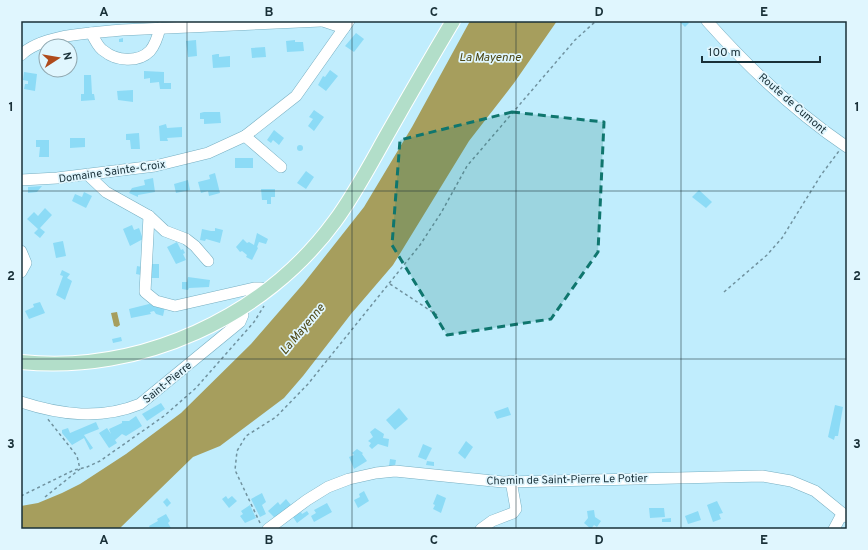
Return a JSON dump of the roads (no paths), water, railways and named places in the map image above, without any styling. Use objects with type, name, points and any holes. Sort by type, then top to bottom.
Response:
[{"type":"main road","points":[[21,362],[67,363],[120,358],[141,353],[198,331],[240,309],[267,290],[305,256],[335,221],[368,168],[453,21]]},
{"type":"street","name":"Domaine Sainte-Croix","points":[[21,55],[27,48],[52,40],[91,33],[160,28],[322,21],[347,24],[296,96],[245,136],[208,153],[155,166],[88,175],[21,180]]},
{"type":"street","name":"Route de Cumont","points":[[707,21],[734,50],[797,109],[846,146]]},
{"type":"street","points":[[91,33],[102,51],[116,58],[135,60],[150,51],[157,39],[160,28]]},
{"type":"street","points":[[245,136],[281,167]]},
{"type":"street","points":[[88,175],[106,192],[149,216],[165,231],[186,239],[195,246],[208,261]]},
{"type":"street","points":[[149,216],[145,292],[156,301],[175,306],[254,288],[267,290]]},
{"type":"street","points":[[21,251],[26,263],[21,272]]},
{"type":"street","name":"Saint-Pierre","points":[[21,402],[46,410],[99,415],[122,412],[140,404],[240,322],[243,315],[240,309]]},
{"type":"street","name":"Chemin de Saint-Pierre Le Potier","points":[[264,526],[328,488],[349,479],[376,473],[395,471],[474,480],[511,482],[762,476],[791,481],[815,491],[845,515]]},
{"type":"street","points":[[481,529],[492,521],[513,513],[516,509],[511,482]]},
{"type":"street","points":[[834,529],[845,515]]},
{"type":"water","name":"La Mayenne","points":[[470,21],[557,21],[514,83],[469,141],[393,265],[351,314],[284,398],[220,446],[193,457],[119,529],[21,529],[21,506],[38,503],[62,493],[80,484],[126,454],[181,413],[251,344],[304,283],[364,207],[412,127]]},
{"type":"water","points":[[117,312],[120,325],[117,327],[114,326],[111,313]]}]
